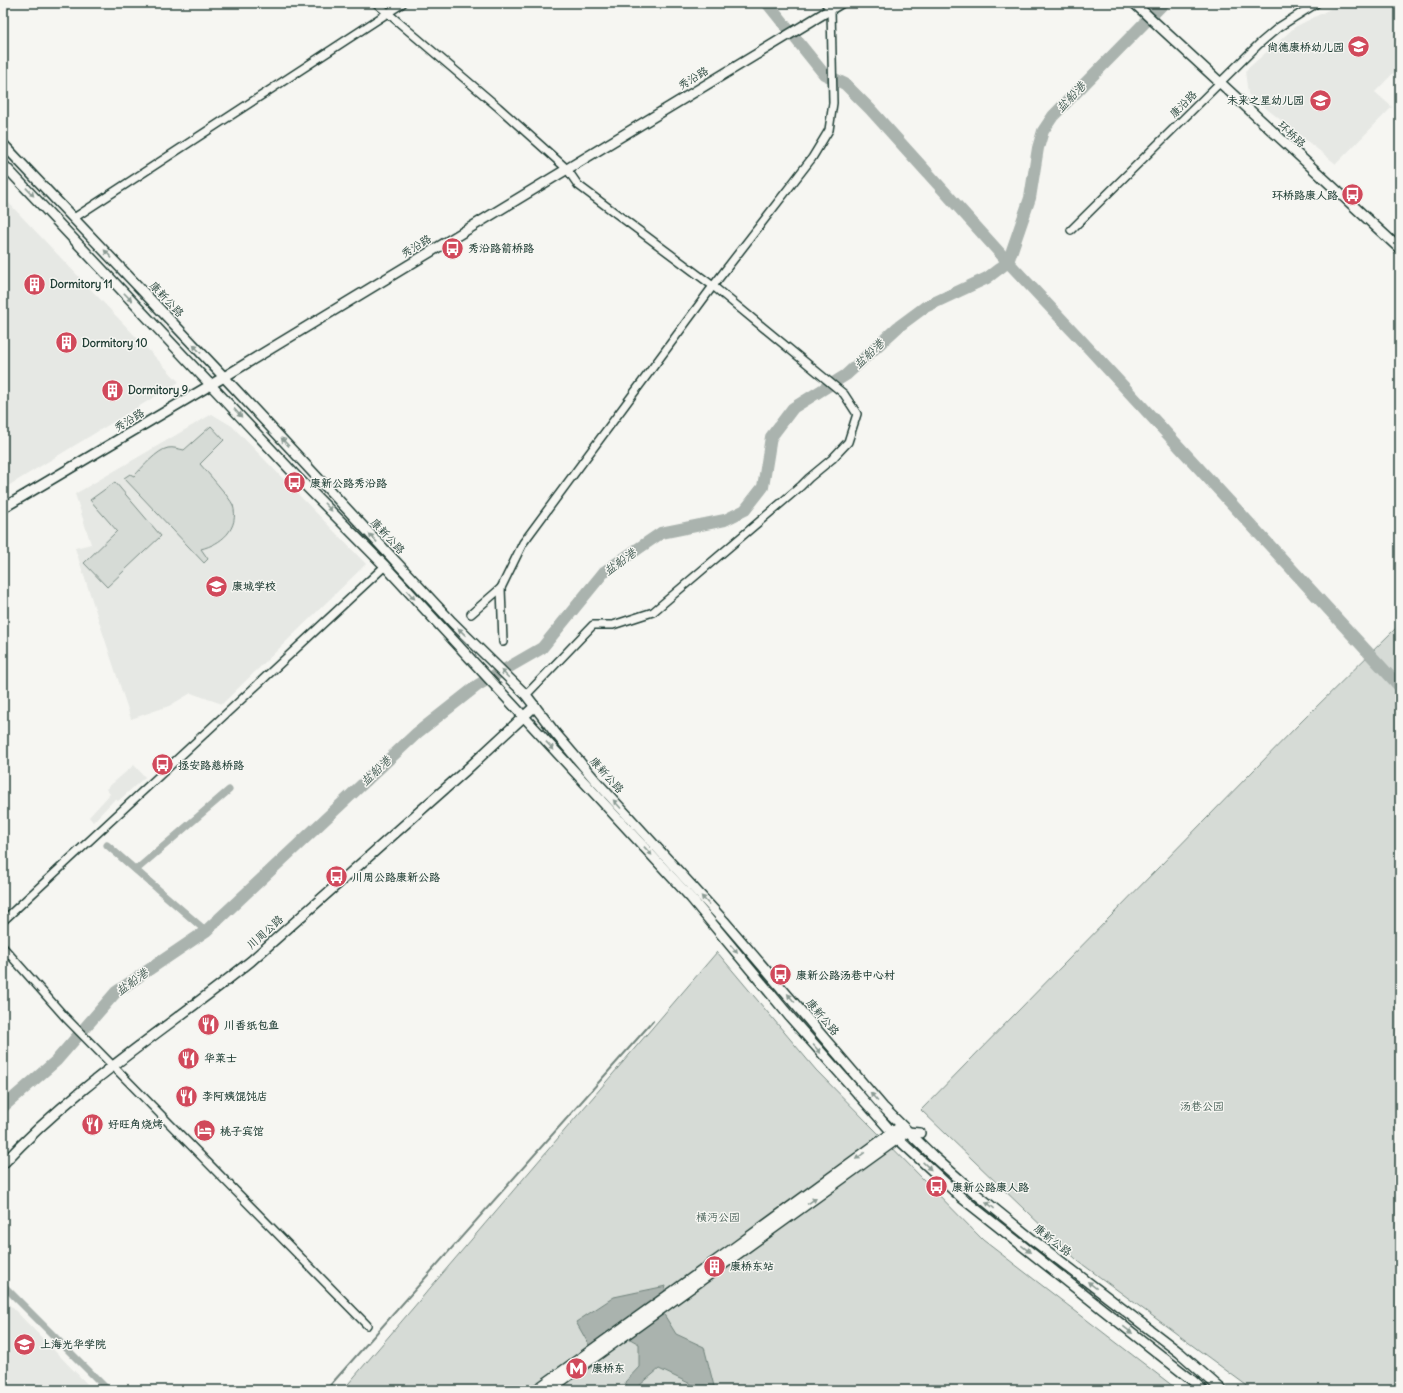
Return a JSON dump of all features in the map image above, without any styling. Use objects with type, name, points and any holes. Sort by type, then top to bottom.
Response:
[{"type":"main road","name":"秀沿路","points":[[3,508],[224,377],[804,26],[828,6],[841,3]]},
{"type":"main road","name":"环桥路","points":[[1137,6],[1400,249]]},
{"type":"main road","name":"康新公路","points":[[3,144],[224,377],[452,622],[536,706],[556,734],[595,780],[724,921],[866,1087],[904,1129],[975,1193],[1033,1240],[1180,1353],[1222,1390]]},
{"type":"main road","name":"康新公路","points":[[3,164],[300,479],[385,566],[691,898],[790,1017],[895,1136],[962,1198],[1203,1390]]},
{"type":"main road","name":"川周公路","points":[[3,1164],[35,1132],[112,1066],[220,986],[251,961],[536,706]]},
{"type":"main road","points":[[549,1390],[904,1129],[920,1133]]},
{"type":"main road","points":[[536,1390],[736,1247],[895,1136]]},
{"type":"street","points":[[376,3],[498,107],[567,169],[578,186],[713,286],[844,394],[857,414],[848,442],[832,459],[653,612],[614,625],[593,625],[523,692]]},
{"type":"street","points":[[74,218],[403,3]]},
{"type":"street","name":"康沿路","points":[[1071,230],[1259,44],[1279,27],[1316,3]]},
{"type":"street","points":[[471,614],[501,588],[522,543],[713,286],[812,158],[829,130],[833,103],[832,54],[828,6]]},
{"type":"street","points":[[3,920],[385,566]]},
{"type":"street","points":[[501,588],[503,642]]},
{"type":"street","points":[[3,947],[65,1017],[112,1066],[367,1325]]},
{"type":"shaded area","name":"未来之星幼儿园","points":[[1342,3],[1400,3],[1400,66],[1375,92],[1392,107],[1336,164],[1248,94],[1245,71],[1295,27]]},
{"type":"shaded area","points":[[3,197],[179,382],[3,489]]},
{"type":"shaded area","name":"康城学校","points":[[212,414],[232,426],[366,564],[222,704],[191,693],[169,706],[131,719],[75,548],[91,544],[75,494]]},
{"type":"shaded area","points":[[134,765],[145,777],[118,801],[115,799],[93,822],[89,817],[110,794],[106,789]]},
{"type":"shaded area","points":[[666,1286],[660,1308],[676,1334],[704,1347],[715,1390],[697,1390],[695,1386],[659,1369],[634,1390],[629,1390],[625,1382],[639,1367],[639,1344],[623,1335],[597,1359],[576,1322],[614,1297]]},
{"type":"shaded area","name":"上海光华学院","points":[[3,1298],[93,1390],[3,1390]]},
{"type":"green space","points":[[211,426],[224,440],[200,464],[233,505],[234,521],[227,534],[222,539],[208,547],[201,549],[208,559],[204,563],[124,478],[130,474],[134,476],[164,449],[172,448],[184,450]]},
{"type":"green space","points":[[115,482],[161,536],[107,587],[84,563],[117,531],[90,500]]},
{"type":"green space","name":"汤巷公园","points":[[1400,624],[1400,1390],[1250,1390],[1246,1385],[1078,1261],[921,1110],[1301,722]]},
{"type":"green space","name":"横沔公园","points":[[717,952],[816,1070],[983,1240],[1178,1390],[343,1390]]},
{"type":"waterway","points":[[767,3],[824,74],[845,84],[870,109],[1008,262],[1400,687]]},
{"type":"waterway","name":"盐船港","points":[[3,1107],[56,1061],[116,992],[206,931],[417,733],[478,685],[542,648],[604,572],[661,533],[725,520],[745,510],[763,487],[771,437],[793,408],[846,375],[898,327],[925,307],[987,278],[1008,262],[1030,198],[1038,148],[1043,131],[1053,116],[1164,3]]},
{"type":"waterway","points":[[136,870],[229,790]]},
{"type":"waterway","points":[[107,845],[206,931]]},
{"type":"waterway","points":[[326,1390],[653,1021]]},
{"type":"waterway","points":[[3,1285],[108,1390]]},
{"type":"place","name":"尚德康桥幼儿园","points":[[1359,47]]},
{"type":"place","name":"未来之星幼儿园","points":[[1320,100]]},
{"type":"place","name":"环桥路康人路","points":[[1353,195]]},
{"type":"place","name":"秀沿路箭桥路","points":[[453,248]]},
{"type":"place","name":"Dormitory 11","points":[[34,284]]},
{"type":"place","name":"Dormitory 10","points":[[67,343]]},
{"type":"place","name":"Dormitory 9","points":[[112,390]]},
{"type":"place","name":"康新公路秀沿路","points":[[294,483]]},
{"type":"place","name":"康城学校","points":[[216,586]]},
{"type":"place","name":"拯安路慈桥路","points":[[162,765]]},
{"type":"place","name":"川周公路康新公路","points":[[337,877]]},
{"type":"place","name":"康新公路汤巷中心村","points":[[781,975]]},
{"type":"place","name":"川香纸包鱼","points":[[209,1025]]},
{"type":"place","name":"华莱士","points":[[189,1058]]},
{"type":"place","name":"李阿姨馄饨店","points":[[186,1096]]},
{"type":"place","name":"好旺角烧烤","points":[[93,1124]]},
{"type":"place","name":"桃子宾馆","points":[[205,1131]]},
{"type":"place","name":"康新公路康人路","points":[[936,1187]]},
{"type":"place","name":"康桥东站","points":[[714,1266]]},
{"type":"place","name":"上海光华学院","points":[[25,1344]]},
{"type":"place","name":"康桥东","points":[[577,1368]]}]
